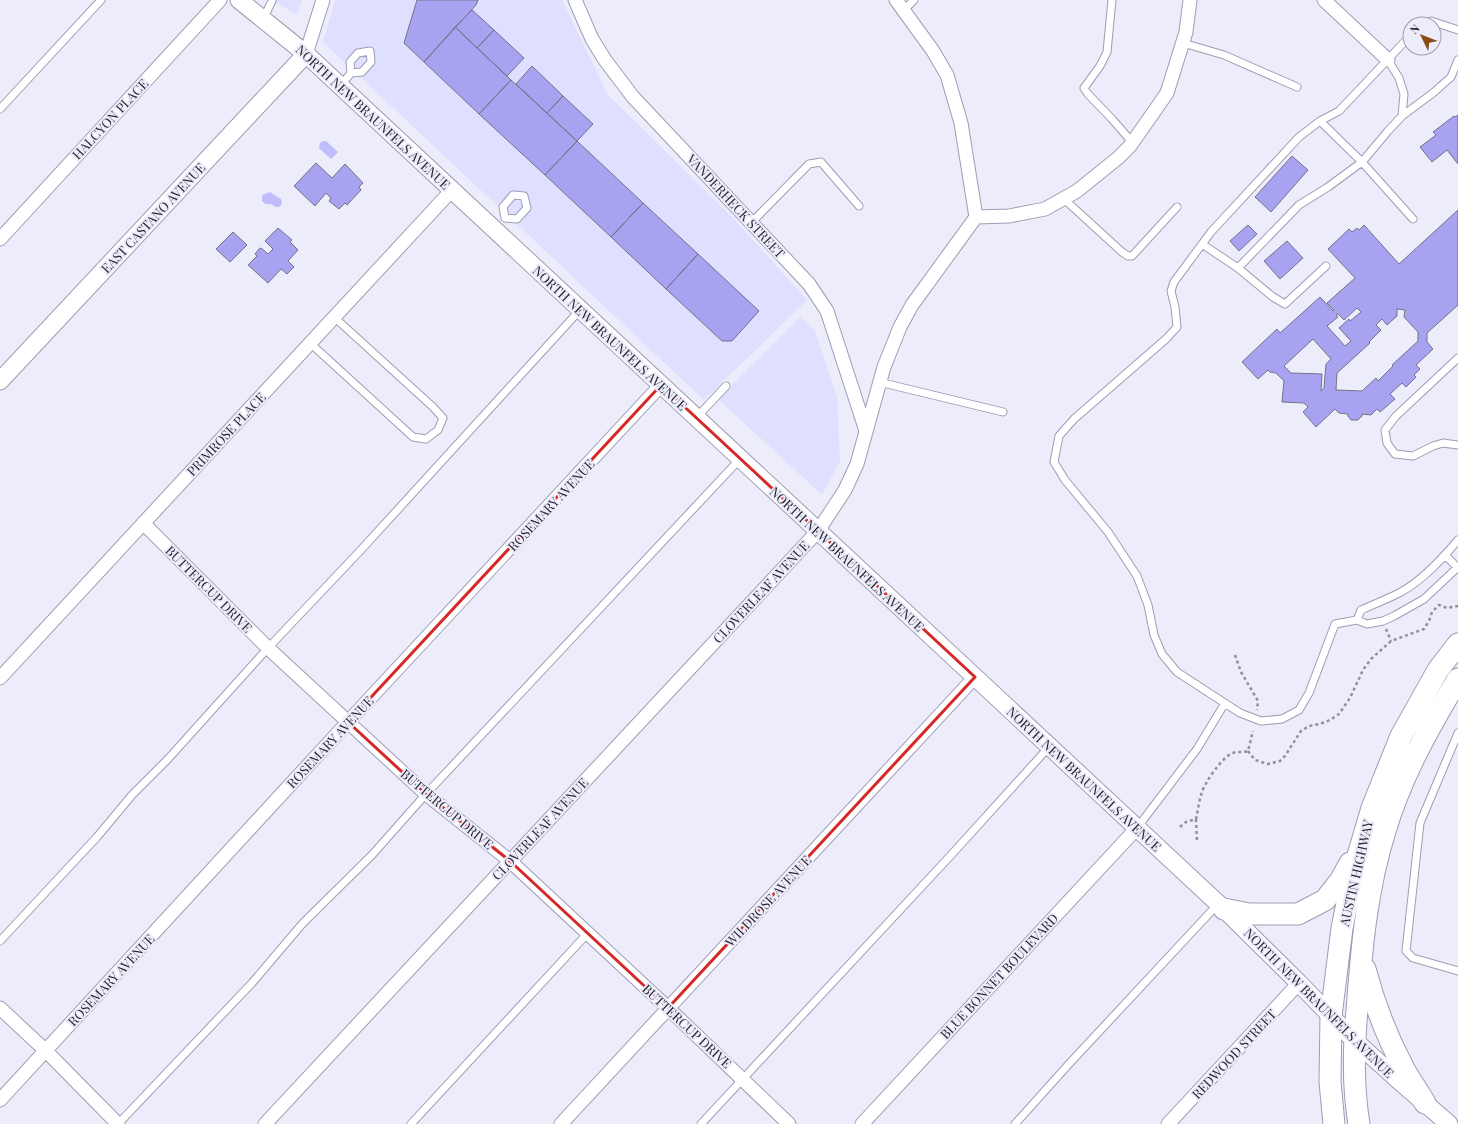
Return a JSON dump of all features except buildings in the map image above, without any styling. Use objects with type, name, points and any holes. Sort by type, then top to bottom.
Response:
[{"type":"main road","name":"AUSTIN HIGHWAY","points":[[1334,1124],[1330,1082],[1331,1016],[1342,928],[1354,869],[1372,808],[1401,736],[1438,670],[1458,644]]},
{"type":"main road","name":"AUSTIN HIGHWAY","points":[[1359,1124],[1356,1104],[1354,1040],[1361,954],[1369,898],[1385,831],[1402,785],[1433,720],[1458,679]]},
{"type":"main road","points":[[1221,907],[1249,914],[1298,914],[1325,900],[1340,881],[1362,843]]},
{"type":"main road","points":[[1361,954],[1374,1001],[1404,1069],[1425,1103]]},
{"type":"street","name":"HALCYON PLACE","points":[[0,239],[220,0]]},
{"type":"street","name":"NORTH NEW BRAUNFELS AVENUE","points":[[239,0],[306,54],[452,190],[500,224],[580,310],[1221,907],[1299,983],[1354,1040],[1449,1124]]},
{"type":"street","name":"VANDERHECK STREET","points":[[575,0],[596,45],[605,60],[633,97],[809,284],[826,311],[866,431]]},
{"type":"street","points":[[899,5],[933,51],[948,75],[961,123],[976,217],[1009,216],[1045,209],[1078,191],[1118,158],[1132,142],[1167,93],[1186,32],[1190,0]]},
{"type":"street","points":[[1324,0],[1388,60]]},
{"type":"street","points":[[306,54],[321,1]]},
{"type":"street","name":"EAST CASTANO AVENUE","points":[[0,381],[306,54]]},
{"type":"street","name":"PRIMROSE PLACE","points":[[0,678],[452,190]]},
{"type":"street","name":"CLOVERLEAF AVENUE","points":[[265,1124],[818,531],[850,481],[857,464],[879,382],[900,327],[912,305],[976,217]]},
{"type":"street","name":"ROSEMARY AVENUE","points":[[0,1100],[661,385]]},
{"type":"street","name":"BUTTERCUP DRIVE","points":[[143,523],[268,648],[426,794],[510,861],[668,1008],[789,1124]]},
{"type":"street","name":"WILDROSE AVENUE","points":[[562,1124],[975,677]]},
{"type":"street","name":"BLUE BONNET BOULEVARD","points":[[862,1124],[1137,828]]},
{"type":"street","name":"REDWOOD STREET","points":[[1168,1124],[1299,983]]},
{"type":"street","points":[[0,1008],[46,1051],[118,1124]]},
{"type":"lane","points":[[0,109],[101,0]]},
{"type":"lane","points":[[263,20],[272,0]]},
{"type":"lane","points":[[899,5],[914,0]]},
{"type":"lane","points":[[1112,0],[1107,52],[1100,66],[1084,88],[1132,142]]},
{"type":"lane","points":[[1442,25],[1458,30]]},
{"type":"lane","points":[[1183,44],[1224,55],[1297,87]]},
{"type":"lane","points":[[1402,45],[1339,111],[1320,121],[1299,137],[1211,232],[1174,282],[1171,291],[1175,307],[1177,327],[1166,339],[1074,419],[1059,436],[1054,462],[1065,480],[1108,532],[1137,576],[1148,605],[1154,635],[1162,654],[1178,672],[1240,713],[1261,721],[1282,719],[1299,710],[1310,693],[1335,624],[1356,620],[1367,624],[1383,621],[1424,599],[1458,568],[1446,555]]},
{"type":"lane","points":[[1388,60],[1399,78],[1404,94],[1402,116]]},
{"type":"lane","points":[[1238,268],[1299,205],[1328,187],[1362,162],[1402,116],[1443,85],[1451,77],[1458,60]]},
{"type":"lane","points":[[340,86],[351,73]]},
{"type":"lane","points":[[1320,121],[1362,162],[1413,219]]},
{"type":"lane","points":[[752,222],[809,164],[822,162],[859,206]]},
{"type":"lane","points":[[1064,199],[1128,256],[1132,256],[1178,207]]},
{"type":"lane","points":[[1202,244],[1238,268],[1273,298],[1285,304],[1326,266]]},
{"type":"lane","points":[[0,941],[97,837],[132,795],[168,759],[268,648],[364,547],[580,310]]},
{"type":"lane","points":[[310,343],[414,437],[426,440],[438,430],[443,418],[432,406],[334,317]]},
{"type":"lane","points":[[1458,358],[1396,416],[1385,430],[1387,443],[1395,454],[1413,456],[1433,446],[1443,443],[1458,445]]},
{"type":"lane","points":[[879,382],[1003,412]]},
{"type":"lane","points":[[696,418],[726,386]]},
{"type":"lane","points":[[118,1124],[252,983],[303,923],[372,855],[426,794],[740,459]]},
{"type":"lane","points":[[1356,620],[1361,610],[1402,591],[1421,577],[1446,555],[1458,540]]},
{"type":"lane","points":[[1137,828],[1197,749],[1225,703]]},
{"type":"lane","points":[[1458,733],[1420,823],[1406,951],[1413,958],[1458,971]]},
{"type":"lane","points":[[701,1124],[1049,747]]},
{"type":"lane","points":[[1015,1124],[1068,1065],[1221,907]]},
{"type":"lane","points":[[411,1124],[588,933]]},
{"type":"path","points":[[1248,751],[1255,760],[1268,764],[1280,760],[1285,756],[1301,731],[1309,726],[1330,720],[1339,714],[1350,698],[1363,670],[1371,659],[1391,641],[1424,629],[1432,612],[1439,605],[1447,608],[1458,606]]},
{"type":"path","points":[[1384,625],[1391,641]]},
{"type":"path","points":[[1235,655],[1242,672],[1258,701],[1256,714]]},
{"type":"path","points":[[1248,751],[1253,731]]},
{"type":"path","points":[[1197,842],[1196,819],[1202,791],[1210,776],[1231,753],[1243,753],[1248,751]]},
{"type":"path","points":[[1180,827],[1186,822],[1196,819]]},
{"type":"highlighted area","points":[[661,385],[975,677],[668,1008],[510,861],[426,794],[348,722]]},
{"type":"shaded area","points":[[273,0],[302,0],[297,15]]},
{"type":"shaded area","points":[[335,0],[562,0],[608,95],[733,218],[807,300],[704,400],[323,42]]},
{"type":"shaded area","points":[[800,317],[815,331],[837,397],[840,461],[822,495],[718,399]]},
{"type":"water","points":[[326,141],[338,152],[331,159],[319,148],[320,143]]},
{"type":"water","points":[[270,192],[281,199],[282,204],[279,207],[266,204],[262,201],[262,195]]}]
